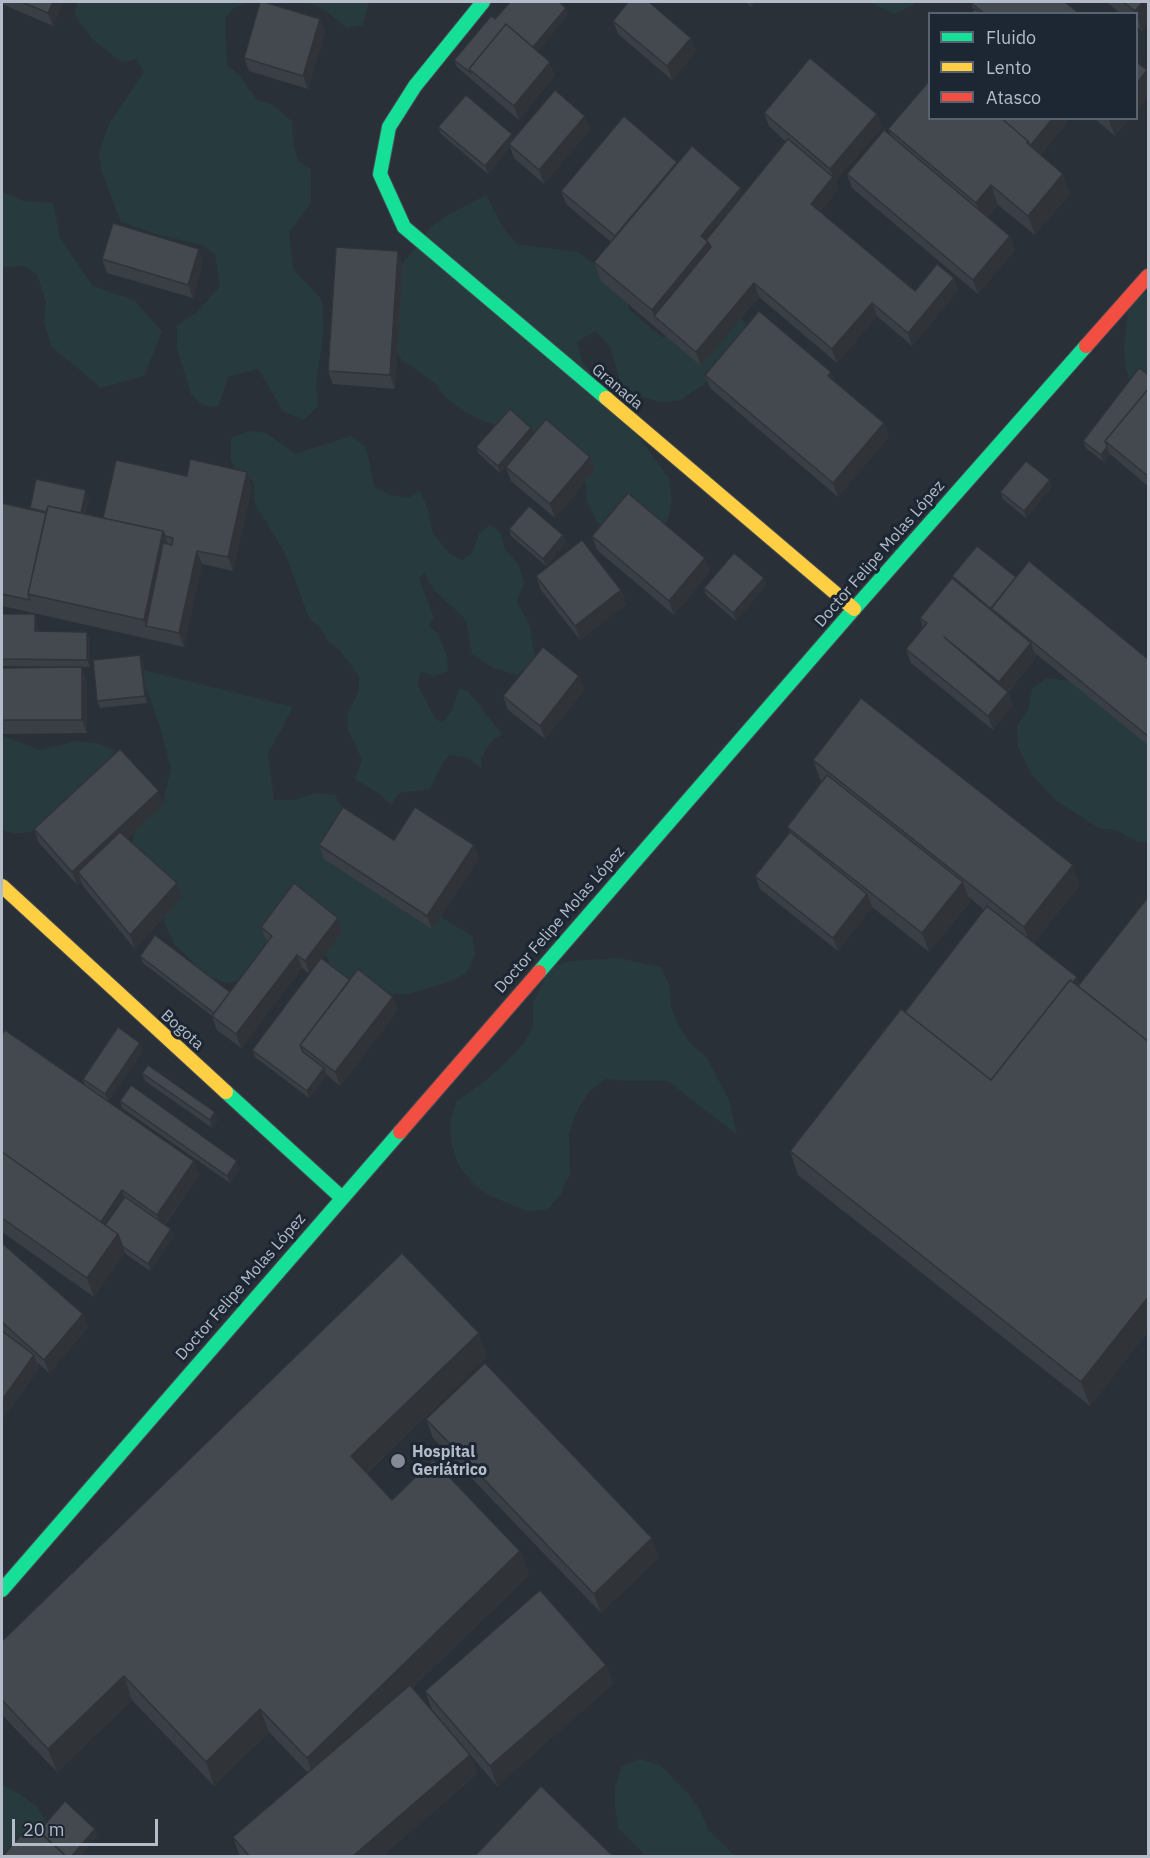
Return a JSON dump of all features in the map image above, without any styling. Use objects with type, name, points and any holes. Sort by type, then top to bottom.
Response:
[{"type":"main road","name":"Granada","points":[[483,2],[416,86],[389,127],[380,174],[404,227],[854,609]]},
{"type":"main road","name":"Doctor Felipe Molas López","points":[[2,1590],[854,609],[1149,276]]},
{"type":"main road","name":"Bogota","points":[[2,886],[341,1197]]},
{"type":"green space","points":[[77,2],[249,2],[233,9],[225,19],[227,65],[240,76],[257,100],[273,105],[292,121],[298,161],[311,169],[311,203],[289,232],[293,269],[322,300],[324,329],[316,383],[318,406],[304,420],[283,411],[258,369],[228,377],[218,407],[202,405],[191,394],[177,348],[177,326],[196,313],[220,286],[215,254],[202,245],[159,235],[121,222],[102,173],[99,153],[109,124],[144,72],[137,59],[122,62],[93,40],[75,15]]},
{"type":"green space","points":[[299,2],[369,2],[363,25],[347,28],[325,10],[312,4]]},
{"type":"green space","points":[[870,2],[913,2],[914,5],[894,14]]},
{"type":"green space","points":[[2,192],[23,201],[53,203],[60,238],[93,286],[134,300],[162,332],[144,376],[101,388],[51,346],[44,322],[46,302],[37,275],[24,266],[2,267]]},
{"type":"green space","points":[[486,195],[504,229],[517,244],[578,252],[611,276],[623,293],[630,310],[662,337],[683,335],[722,321],[742,319],[754,336],[747,355],[679,401],[660,402],[640,396],[621,385],[610,346],[595,331],[577,342],[582,361],[669,478],[672,499],[668,519],[656,534],[614,537],[597,522],[587,501],[585,477],[542,438],[482,421],[464,411],[447,399],[435,383],[402,360],[389,344],[391,278],[431,227],[448,215]]},
{"type":"green space","points":[[1148,291],[1148,402],[1133,390],[1126,370],[1124,348],[1129,303]]},
{"type":"green space","points":[[250,431],[266,433],[295,454],[351,436],[366,447],[374,486],[390,495],[408,498],[420,491],[428,509],[432,532],[449,553],[462,560],[472,553],[479,534],[490,524],[501,534],[505,549],[519,565],[524,583],[517,602],[529,624],[536,660],[532,667],[517,675],[493,668],[472,654],[466,620],[434,590],[424,573],[419,578],[434,618],[428,625],[439,635],[447,657],[448,671],[434,676],[421,672],[417,684],[435,718],[442,723],[452,710],[459,689],[468,691],[502,734],[492,741],[481,758],[482,769],[468,758],[450,755],[443,762],[430,789],[399,793],[391,805],[381,795],[355,779],[362,760],[348,730],[348,712],[359,691],[359,676],[339,649],[329,642],[320,628],[309,618],[285,553],[255,504],[253,481],[236,472],[231,460],[231,438]]},
{"type":"green space","points":[[140,669],[293,707],[268,754],[274,800],[294,800],[315,793],[335,795],[346,814],[436,914],[472,936],[475,955],[466,973],[448,982],[409,994],[390,994],[370,989],[332,969],[316,931],[245,980],[225,983],[207,976],[175,945],[166,927],[162,907],[130,853],[134,832],[163,802],[171,768]]},
{"type":"green space","points":[[1047,678],[1074,681],[1148,742],[1148,842],[1138,842],[1116,830],[1099,828],[1055,800],[1030,772],[1018,746],[1017,726],[1028,710],[1032,689]]},
{"type":"green space","points":[[2,735],[39,750],[77,741],[97,743],[116,751],[117,770],[100,783],[63,800],[53,817],[35,831],[16,834],[2,830]]},
{"type":"green space","points":[[618,958],[660,967],[669,984],[671,1006],[679,1026],[691,1044],[707,1058],[729,1100],[737,1135],[668,1081],[606,1079],[589,1092],[577,1111],[569,1133],[570,1174],[561,1194],[547,1210],[527,1211],[490,1196],[473,1183],[459,1166],[452,1146],[450,1124],[456,1102],[490,1077],[523,1045],[533,1026],[533,1003],[550,967],[571,961]]},
{"type":"green space","points":[[640,1759],[660,1765],[690,1796],[701,1812],[708,1830],[735,1856],[646,1856],[618,1828],[615,1787],[621,1767]]},
{"type":"green space","points":[[2,1785],[20,1794],[37,1807],[48,1823],[42,1841],[2,1856]]},
{"type":"building","points":[[22,2],[53,2],[48,13]]},
{"type":"building","points":[[260,2],[320,19],[303,76],[244,58]]},
{"type":"building","points":[[510,2],[559,2],[566,8],[533,47],[506,24],[469,69],[471,73],[454,60],[491,16],[495,19]]},
{"type":"building","points":[[628,2],[649,2],[691,38],[667,66],[613,21]]},
{"type":"building","points":[[970,2],[1065,2],[1078,12],[982,12]]},
{"type":"building","points":[[1123,2],[1143,2],[1135,11]]},
{"type":"building","points":[[506,24],[550,62],[514,106],[469,69]]},
{"type":"building","points":[[810,58],[877,114],[830,169],[764,113]]},
{"type":"building","points":[[1138,63],[1147,70],[1138,82]]},
{"type":"building","points":[[928,82],[928,120],[1003,120],[1063,174],[1028,216],[991,185],[976,203],[888,129]]},
{"type":"building","points":[[555,90],[585,116],[539,170],[509,144]]},
{"type":"building","points":[[466,95],[512,134],[485,166],[438,127]]},
{"type":"building","points":[[624,116],[677,162],[615,236],[561,191]]},
{"type":"building","points":[[1003,120],[1051,120],[1030,146],[1028,141]]},
{"type":"building","points":[[884,130],[1010,236],[973,280],[847,174]]},
{"type":"building","points":[[788,139],[833,177],[811,204],[915,291],[937,264],[954,278],[908,333],[872,303],[832,349],[754,283],[696,352],[654,316],[711,247],[706,240]]},
{"type":"building","points":[[692,146],[741,188],[701,236],[708,242],[652,310],[594,262]]},
{"type":"building","points":[[113,223],[199,249],[188,285],[102,259]]},
{"type":"building","points":[[336,247],[398,251],[390,375],[328,371]]},
{"type":"building","points":[[759,311],[831,372],[828,376],[884,423],[833,483],[705,375]]},
{"type":"building","points":[[1139,368],[1149,375],[1149,388],[1105,441],[1107,447],[1101,455],[1083,441]]},
{"type":"building","points":[[1149,388],[1149,477],[1105,441]]},
{"type":"building","points":[[510,409],[531,428],[498,466],[476,447]]},
{"type":"building","points":[[546,419],[590,457],[550,504],[506,467]]},
{"type":"building","points":[[190,459],[247,472],[228,557],[197,551],[179,633],[146,626],[163,543],[172,545],[173,538],[165,536],[163,531],[103,518],[116,460],[187,476]]},
{"type":"building","points":[[1026,461],[1050,480],[1024,511],[1000,492]]},
{"type":"building","points":[[36,479],[86,490],[81,513],[48,506],[46,512],[30,508]]},
{"type":"building","points":[[628,493],[705,558],[669,601],[592,536]]},
{"type":"building","points":[[2,503],[46,513],[28,594],[30,600],[2,594]]},
{"type":"building","points":[[48,506],[163,531],[144,620],[28,594]]},
{"type":"building","points":[[529,506],[563,535],[543,559],[509,529]]},
{"type":"building","points":[[582,540],[621,590],[575,626],[536,576]]},
{"type":"building","points":[[977,546],[1016,577],[991,609],[952,576]]},
{"type":"building","points":[[734,553],[764,578],[733,613],[704,588]]},
{"type":"building","points":[[1029,561],[1149,660],[1149,737],[991,608]]},
{"type":"building","points":[[952,578],[1031,643],[999,682],[944,637],[1008,692],[988,716],[906,649],[927,623],[920,618]]},
{"type":"building","points":[[2,614],[35,614],[35,631],[87,632],[87,660],[2,659]]},
{"type":"building","points":[[543,647],[579,676],[540,726],[503,696]]},
{"type":"building","points":[[140,655],[145,696],[97,701],[93,660]]},
{"type":"building","points":[[82,667],[82,720],[2,720],[2,668]]},
{"type":"building","points":[[861,698],[1073,865],[1024,927],[813,760]]},
{"type":"building","points":[[120,749],[159,791],[72,872],[34,829]]},
{"type":"building","points":[[827,775],[963,882],[922,933],[787,827]]},
{"type":"building","points":[[343,807],[394,840],[415,807],[474,845],[427,916],[319,845]]},
{"type":"building","points":[[120,832],[177,883],[130,935],[78,872]]},
{"type":"building","points":[[790,832],[867,894],[833,938],[755,876]]},
{"type":"building","points":[[294,883],[338,918],[305,961],[297,955],[236,1034],[212,1016],[272,936],[261,927]]},
{"type":"building","points":[[1149,896],[1149,1042],[1078,986]]},
{"type":"building","points":[[987,906],[1077,977],[1073,982],[1070,980],[991,1080],[905,1012]]},
{"type":"building","points":[[155,935],[230,992],[214,1013],[140,956]]},
{"type":"building","points":[[321,958],[350,980],[300,1045],[303,1052],[324,1068],[307,1091],[252,1050]]},
{"type":"building","points":[[358,969],[393,997],[335,1072],[300,1045]]},
{"type":"building","points":[[1070,980],[1149,1042],[1149,1296],[1081,1382],[790,1151],[901,1009],[991,1080]]},
{"type":"building","points":[[118,1027],[140,1043],[105,1094],[83,1079]]},
{"type":"building","points":[[5,1030],[194,1161],[157,1215],[122,1190],[101,1222],[2,1152],[2,1035]]},
{"type":"building","points":[[148,1065],[215,1112],[210,1120],[142,1073]]},
{"type":"building","points":[[131,1085],[237,1161],[227,1176],[120,1101]]},
{"type":"building","points":[[2,1152],[118,1234],[87,1278],[2,1218]]},
{"type":"building","points":[[125,1197],[171,1229],[148,1264],[122,1246],[118,1234],[105,1225]]},
{"type":"building","points":[[2,1243],[83,1314],[44,1360],[2,1322]]},
{"type":"building","points":[[402,1253],[479,1333],[351,1456],[392,1500],[433,1460],[520,1551],[307,1758],[260,1709],[206,1762],[124,1676],[48,1749],[2,1700],[2,1641]]},
{"type":"building","points":[[2,1331],[34,1355],[2,1400]]},
{"type":"building","points":[[485,1363],[652,1538],[594,1594],[426,1419]]},
{"type":"building","points":[[540,1590],[606,1665],[490,1766],[425,1691]]},
{"type":"building","points":[[410,1685],[470,1755],[352,1857],[250,1857],[233,1837]]},
{"type":"building","points":[[541,1786],[614,1857],[474,1857]]},
{"type":"building","points":[[65,1801],[95,1829],[71,1857],[67,1857],[39,1831]]},
{"type":"building","points":[[30,1824],[67,1857],[2,1857]]},
{"type":"traffic: fast","points":[[483,2],[415,86],[389,127],[380,174],[404,227],[606,398]]},
{"type":"traffic: fast","points":[[539,972],[1086,346]]},
{"type":"traffic: fast","points":[[226,1092],[341,1197]]},
{"type":"traffic: fast","points":[[2,1590],[400,1132]]},
{"type":"traffic: slow","points":[[606,398],[854,609]]},
{"type":"traffic: slow","points":[[2,886],[226,1092]]},
{"type":"traffic: jam","points":[[1086,346],[1148,276]]},
{"type":"traffic: jam","points":[[400,1132],[539,972]]},
{"type":"place","name":"Hospital Geriátrico","points":[[398,1461]]}]
